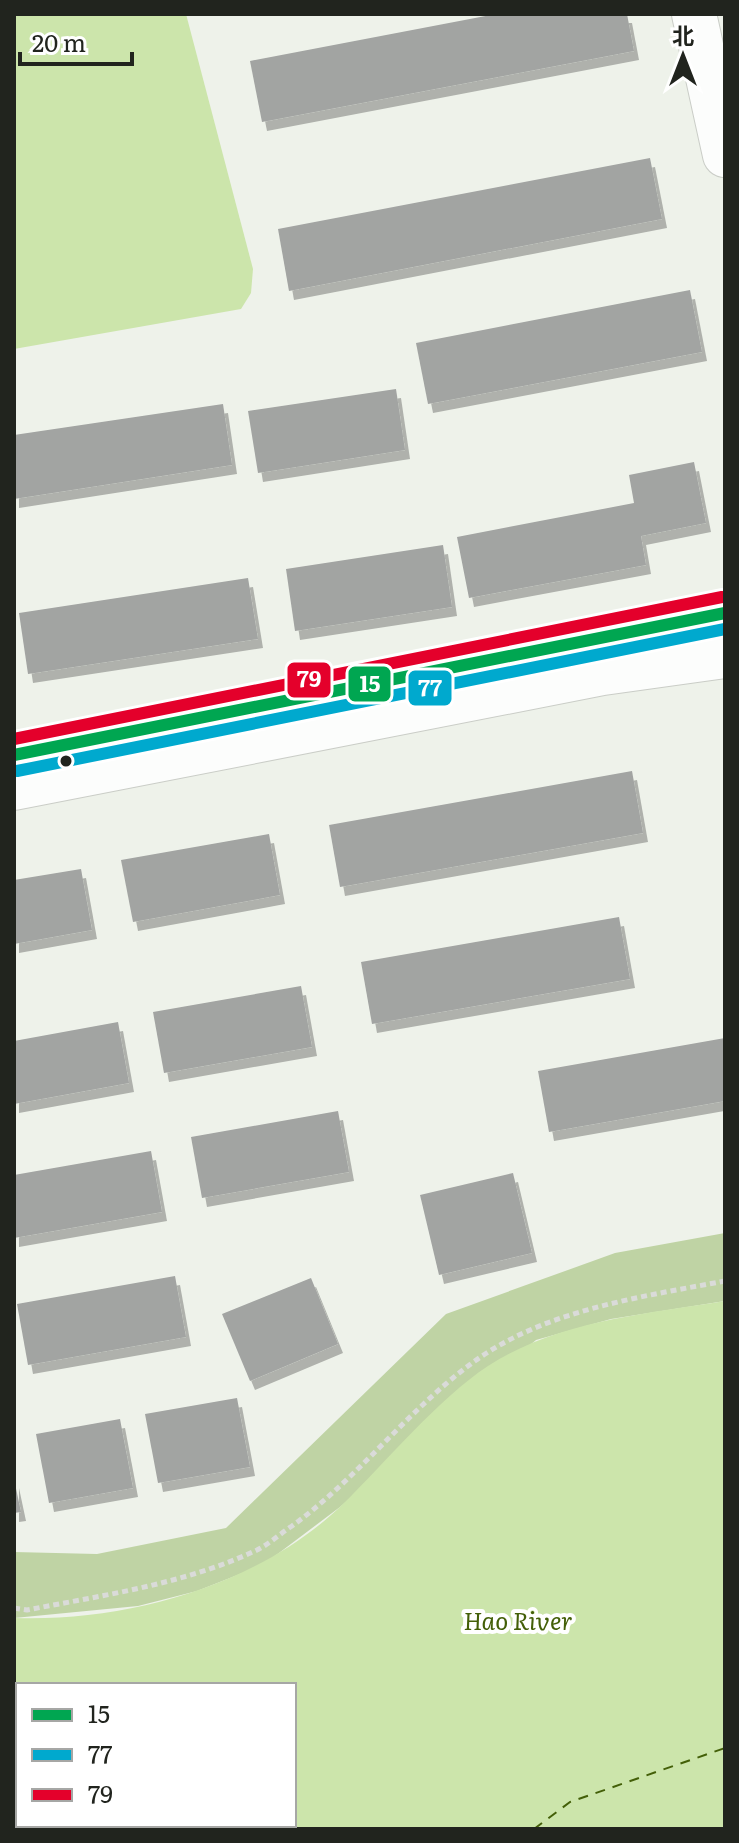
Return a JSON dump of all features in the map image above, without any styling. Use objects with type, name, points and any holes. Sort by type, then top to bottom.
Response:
[{"type":"street","points":[[694,14],[725,155]]},
{"type":"street","points":[[14,755],[725,613]]},
{"type":"street","points":[[14,788],[603,673],[725,656]]},
{"type":"path","points":[[14,1608],[27,1610],[136,1588],[197,1573],[259,1549],[325,1502],[472,1362],[526,1331],[615,1302],[725,1281]]},
{"type":"shaded area","points":[[725,1233],[725,1301],[611,1319],[536,1340],[340,1507],[263,1565],[197,1591],[138,1606],[14,1618],[14,1552],[97,1554],[226,1528],[446,1314],[615,1253]]},
{"type":"water","points":[[14,14],[186,14],[253,269],[251,293],[241,309],[14,349]]},
{"type":"water","name":"Hao River","points":[[725,1301],[725,1829],[14,1829],[14,1618],[57,1618],[146,1605],[190,1593],[273,1557],[310,1532],[343,1504],[432,1413],[488,1366],[543,1339],[633,1315]]},
{"type":"building","points":[[496,14],[627,14],[634,51],[262,122],[250,61]]},
{"type":"building","points":[[650,158],[662,219],[289,291],[278,229]]},
{"type":"building","points":[[690,290],[702,352],[428,404],[416,343]]},
{"type":"building","points":[[396,389],[405,450],[258,473],[248,411]]},
{"type":"building","points":[[223,404],[232,465],[14,499],[14,435]]},
{"type":"building","points":[[694,462],[706,523],[641,536],[646,565],[469,598],[457,537],[634,503],[629,475]]},
{"type":"building","points":[[443,545],[452,607],[295,631],[286,569]]},
{"type":"building","points":[[248,578],[258,639],[28,674],[19,613]]},
{"type":"building","points":[[632,771],[643,833],[340,887],[329,825]]},
{"type":"building","points":[[269,834],[280,895],[133,922],[121,860]]},
{"type":"building","points":[[81,869],[92,930],[14,944],[14,880]]},
{"type":"building","points":[[619,917],[630,979],[372,1024],[361,962]]},
{"type":"building","points":[[301,986],[312,1047],[164,1073],[153,1012]]},
{"type":"building","points":[[118,1022],[129,1083],[14,1104],[14,1041]]},
{"type":"building","points":[[725,1038],[725,1101],[549,1132],[538,1071]]},
{"type":"building","points":[[338,1111],[349,1172],[202,1198],[191,1137]]},
{"type":"building","points":[[151,1151],[162,1212],[14,1238],[14,1175]]},
{"type":"building","points":[[513,1173],[532,1253],[439,1275],[420,1195]]},
{"type":"building","points":[[175,1276],[186,1337],[28,1365],[17,1304]]},
{"type":"building","points":[[311,1278],[338,1344],[250,1381],[222,1314]]},
{"type":"building","points":[[237,1398],[250,1467],[158,1483],[145,1414]]},
{"type":"building","points":[[120,1419],[133,1488],[49,1503],[36,1434]]},
{"type":"building","points":[[14,1479],[21,1512],[14,1513]]},
{"type":"ferry route","points":[[534,1829],[570,1802],[725,1748]]},
{"type":"transit line","name":"79","points":[[14,739],[722,597]]},
{"type":"transit line","name":"15","points":[[14,755],[725,613]]},
{"type":"transit line","name":"77","points":[[17,771],[725,629]]}]
